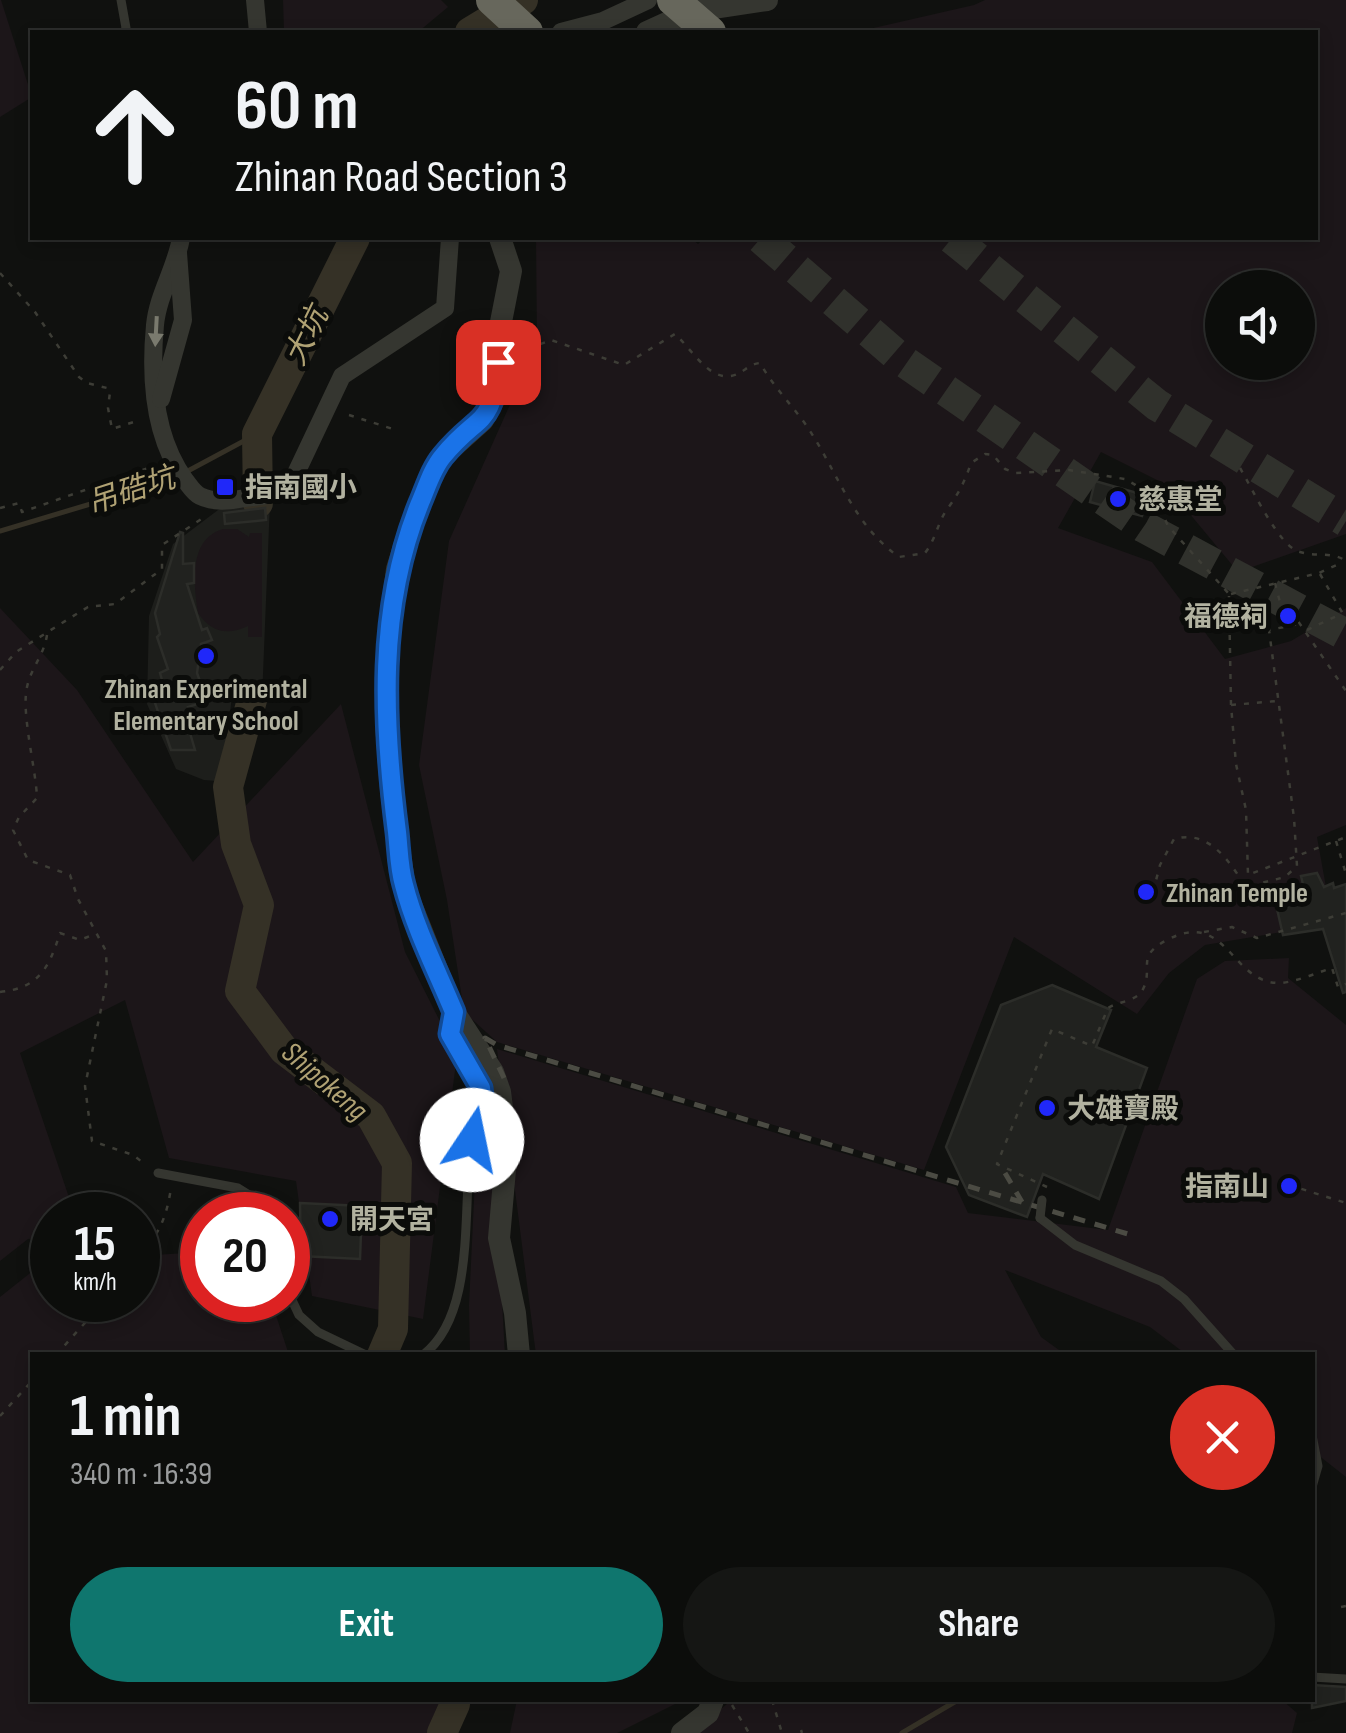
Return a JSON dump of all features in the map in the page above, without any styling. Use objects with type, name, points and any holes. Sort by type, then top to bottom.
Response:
[{"type":"highway","points":[[492,0],[526,30]]},
{"type":"highway","points":[[673,0],[708,30]]},
{"type":"street","points":[[255,0],[258,30]]},
{"type":"street","points":[[569,30],[603,21],[648,0]]},
{"type":"street","points":[[651,30],[693,11],[767,0]]},
{"type":"street","points":[[179,245],[162,290],[155,325],[156,414],[165,447],[190,487],[196,494],[226,500],[290,488],[342,376],[445,308],[450,240]]},
{"type":"street","points":[[501,240],[510,271],[494,398],[483,420],[444,455],[434,470],[407,537],[388,640],[386,724],[401,873],[454,1012],[494,1072],[500,1092],[507,1146],[499,1238],[519,1352]]},
{"type":"street","points":[[156,414],[184,320],[179,245]]},
{"type":"street","points":[[682,1733],[708,1713],[712,1702]]},
{"type":"lane","points":[[122,0],[125,30]]},
{"type":"lane","points":[[426,1352],[447,1328],[461,1278],[472,1140],[483,1104],[481,1088],[450,1034],[454,1012]]},
{"type":"lane","points":[[158,1173],[244,1192]]},
{"type":"lane","points":[[1042,1200],[1040,1218],[1075,1245],[1161,1282],[1184,1298],[1231,1352]]},
{"type":"lane","points":[[307,1322],[318,1332],[360,1352]]},
{"type":"lane","points":[[1315,1450],[1315,1477]]},
{"type":"lane","points":[[1315,1678],[1346,1679]]},
{"type":"path","points":[[0,273],[35,312],[79,377],[110,392],[112,429],[156,414]]},
{"type":"path","points":[[514,366],[528,349],[551,340],[624,365],[675,334],[709,370],[722,377],[736,376],[752,363],[760,363],[807,427],[864,524],[899,556],[925,553],[936,539],[947,509],[956,500],[971,462],[978,457],[994,456],[1005,469],[1016,474],[1069,470],[1124,478],[1144,490],[1159,506],[1168,526],[1229,594],[1231,705],[1236,764],[1246,810],[1248,875],[1346,838]]},
{"type":"path","points":[[349,415],[392,430]]},
{"type":"path","points":[[0,508],[19,503],[22,512],[175,465]]},
{"type":"path","points":[[1240,468],[1287,545],[1304,554],[1336,555],[1346,561]]},
{"type":"path","points":[[0,670],[16,652],[88,607],[115,604],[153,578],[162,569],[162,545],[226,500]]},
{"type":"path","points":[[1229,594],[1319,572],[1346,561]]},
{"type":"path","points":[[1319,572],[1346,619]]},
{"type":"path","points":[[1275,583],[1282,610],[1288,608],[1346,691]]},
{"type":"path","points":[[1305,631],[1342,613]]},
{"type":"path","points":[[1153,892],[1160,864],[1174,839],[1180,836],[1196,838],[1219,849],[1246,886],[1286,877],[1297,866],[1268,630],[1299,624]]},
{"type":"path","points":[[47,635],[44,652],[27,687],[26,712],[36,798],[13,830],[28,860],[70,875],[106,951],[107,980],[85,1086],[92,1141],[133,1156],[158,1173]]},
{"type":"path","points":[[1341,683],[1346,679]]},
{"type":"path","points":[[1231,705],[1279,701]]},
{"type":"path","points":[[1336,839],[1346,874]]},
{"type":"path","points":[[1042,1200],[1048,1185],[997,1164],[1052,1029],[1092,1046],[1108,1008],[1142,991],[1148,953],[1184,932],[1232,926],[1257,938],[1346,912]]},
{"type":"path","points":[[1203,932],[1224,944],[1260,979],[1279,983],[1332,968],[1338,987],[1346,984]]},
{"type":"path","points":[[0,992],[24,990],[51,962],[60,933],[80,940],[96,933]]},
{"type":"path","points":[[160,1227],[166,1218],[173,1176]]},
{"type":"path","points":[[1290,1185],[1346,1203]]},
{"type":"path","points":[[59,1352],[86,1322]]},
{"type":"path","points":[[0,1416],[30,1382]]},
{"type":"path","points":[[728,1702],[749,1733]]},
{"type":"path","points":[[773,1702],[782,1733]]},
{"type":"path","points":[[1237,1702],[1244,1708]]},
{"type":"shaded area","points":[[0,0],[30,98],[0,117]]},
{"type":"shaded area","points":[[283,0],[441,0],[448,7],[420,30],[284,30]]},
{"type":"shaded area","points":[[985,0],[1346,0],[1346,534],[1238,572],[1165,484],[1101,452],[1058,528],[1152,562],[1225,659],[1291,641],[1346,608],[1346,825],[1317,837],[1326,887],[1295,895],[1300,929],[1205,945],[1169,973],[1137,1014],[1014,937],[924,1170],[497,1042],[464,1012],[447,900],[419,765],[449,541],[537,344],[536,240],[693,240],[698,244],[702,240],[1318,240],[1318,30],[865,30]]},
{"type":"shaded area","name":"Zhinan Experimental Elementary School","points":[[270,502],[262,699],[232,696],[225,754],[217,781],[204,780],[176,769],[147,704],[149,616],[173,544],[222,507]]},
{"type":"shaded area","points":[[237,529],[249,537],[250,533],[262,533],[262,637],[248,637],[248,626],[220,630],[198,613],[195,575],[199,552],[212,534]]},
{"type":"shaded area","points":[[0,608],[77,690],[193,862],[341,704],[405,952],[457,1055],[423,1319],[312,1296],[310,1192],[298,1192],[296,1181],[169,1158],[125,1000],[20,1053],[67,1192],[30,1192],[30,1239],[0,1261]]},
{"type":"shaded area","points":[[1289,958],[1288,978],[1346,1025],[1346,1477],[1315,1453],[1315,1352],[1183,1352],[1150,1327],[1005,1270],[1041,1337],[1062,1352],[536,1352],[497,1049],[956,1187],[968,1213],[1108,1230],[1197,979],[1225,961]]},
{"type":"shaded area","points":[[494,1157],[505,1352],[470,1352],[476,1158]]},
{"type":"shaded area","points":[[180,1253],[180,1322],[278,1322],[288,1352],[30,1352],[30,1702],[461,1702],[442,1733],[0,1733],[0,1297],[30,1273],[30,1322],[160,1322],[160,1255]]},
{"type":"shaded area","points":[[517,1702],[679,1702],[617,1733],[510,1733]]},
{"type":"shaded area","points":[[730,1702],[1284,1702],[1297,1713],[1292,1733],[691,1733]]},
{"type":"building","name":"慈惠堂","points":[[1095,481],[1148,496],[1142,516],[1090,502]]},
{"type":"building","points":[[265,508],[266,520],[225,524],[224,513]]},
{"type":"building","points":[[180,532],[183,564],[194,563],[194,583],[187,584],[202,630],[207,628],[212,640],[201,644],[197,673],[207,701],[188,707],[196,730],[190,733],[195,750],[171,750],[154,700],[166,694],[160,673],[168,669],[157,637],[160,634],[155,613]]},
{"type":"building","points":[[1317,873],[1324,887],[1346,884],[1343,993],[1323,929],[1283,935],[1277,909],[1307,901],[1301,876]]},
{"type":"building","name":"大雄寶殿","points":[[1052,985],[1111,1010],[1096,1047],[1147,1068],[1099,1199],[1043,1174],[1027,1217],[969,1195],[946,1147],[1001,1005]]},
{"type":"building","name":"開天宮","points":[[310,1203],[362,1206],[360,1259],[310,1256]]},
{"type":"building","points":[[1315,1685],[1346,1687],[1346,1701],[1312,1708]]},
{"type":"waterway","name":"大坑","points":[[473,30],[523,0]]},
{"type":"waterway","name":"大坑","points":[[258,503],[257,434],[354,240]]},
{"type":"waterway","name":"吊硞坑","points":[[0,531],[171,480],[257,434]]},
{"type":"waterway","name":"Shipokeng","points":[[252,700],[228,787],[236,844],[259,905],[240,991],[284,1050],[371,1116],[397,1163],[393,1329],[383,1352]]},
{"type":"waterway","name":"Shipokeng","points":[[442,1733],[454,1702]]},
{"type":"waterway","points":[[902,1733],[955,1702]]},
{"type":"tunnel","points":[[763,240],[902,360],[1144,527],[1346,635]]},
{"type":"tunnel","points":[[954,240],[1157,405],[1346,521]]},
{"type":"railway","points":[[504,1078],[485,1038],[497,1045],[1128,1234]]},
{"type":"railway","points":[[1005,1173],[1022,1202]]},
{"type":"place","name":"指南國小","points":[[225,487]]},
{"type":"place","name":"慈惠堂","points":[[1118,499]]},
{"type":"place","name":"福德祠","points":[[1288,616]]},
{"type":"place","name":"Zhinan Experimental Elementary School","points":[[206,656]]},
{"type":"place","name":"Zhinan Temple","points":[[1146,892]]},
{"type":"place","name":"大雄寶殿","points":[[1047,1108]]},
{"type":"place","name":"指南山","points":[[1289,1186]]},
{"type":"place","name":"開天宮","points":[[330,1219]]},
{"type":"route","points":[[472,1140],[483,1104],[481,1088],[454,1046],[450,1034],[454,1012],[404,889],[391,791],[386,688],[388,640],[407,537],[434,470],[491,407],[498,362]]}]
